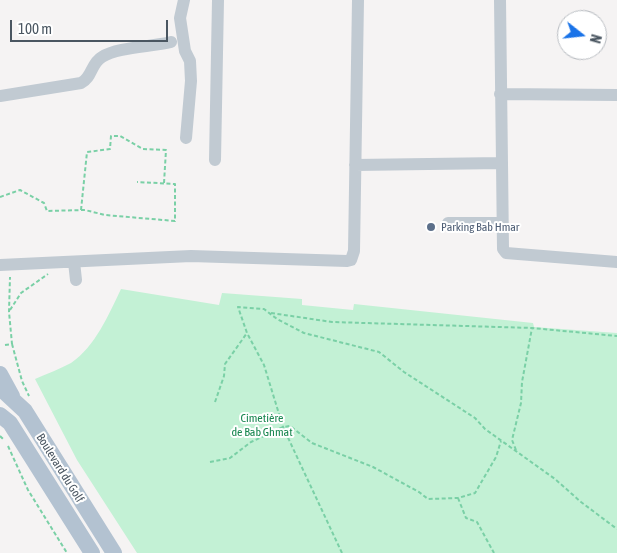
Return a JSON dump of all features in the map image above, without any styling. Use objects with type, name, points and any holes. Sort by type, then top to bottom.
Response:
[{"type":"main road","points":[[0,374],[13,398]]},
{"type":"main road","name":"Boulevard du Golf","points":[[0,388],[13,398],[24,411],[114,553]]},
{"type":"main road","name":"Boulevard du Golf","points":[[0,415],[10,424],[92,553]]},
{"type":"street","points":[[184,0],[180,18],[185,51],[190,62],[191,81],[186,138]]},
{"type":"street","points":[[216,160],[218,0]]},
{"type":"street","points":[[0,265],[192,256],[347,262],[351,260],[354,251],[358,0]]},
{"type":"street","points":[[500,0],[502,249],[506,253],[617,262]]},
{"type":"street","points":[[0,96],[80,83],[87,78],[96,61],[106,55],[171,42]]},
{"type":"street","points":[[500,94],[617,95]]},
{"type":"street","points":[[355,165],[502,164]]},
{"type":"street","points":[[448,223],[502,223]]},
{"type":"street","points":[[74,262],[76,280]]},
{"type":"path","points":[[80,210],[87,152],[110,149],[111,136],[120,136],[143,149],[166,150],[164,183]]},
{"type":"path","points":[[0,197],[20,190],[44,203],[47,211],[80,210],[105,215],[175,221],[174,184],[137,182]]},
{"type":"path","points":[[9,312],[21,293],[37,280],[50,273],[50,263]]},
{"type":"path","points":[[5,345],[12,344],[9,312],[10,274]]},
{"type":"path","points":[[342,553],[283,427],[264,365],[247,333],[238,307],[264,309],[304,333],[379,352],[404,372],[475,418],[485,429],[517,451],[617,529]]},
{"type":"path","points":[[269,313],[332,322],[532,328],[617,336]]},
{"type":"path","points":[[517,451],[512,440],[522,403],[522,382],[532,328]]},
{"type":"path","points":[[214,402],[224,376],[225,364],[247,333]]},
{"type":"path","points":[[210,462],[230,458],[251,442],[283,427],[290,426],[323,449],[342,454],[358,463],[373,467],[419,492],[428,499],[458,498],[475,493],[496,457],[501,440]]},
{"type":"path","points":[[0,436],[6,442],[28,490],[67,553]]},
{"type":"path","points":[[458,498],[466,518],[477,522],[494,553]]},
{"type":"green space","name":"Cimetière de Bab Ghmat","points":[[121,289],[219,305],[222,293],[302,299],[302,305],[353,310],[354,304],[533,323],[534,327],[617,333],[617,553],[137,553],[77,460],[35,379],[71,363],[80,356],[94,339]]},
{"type":"place","name":"Parking Bab Hmar","points":[[431,227]]}]
